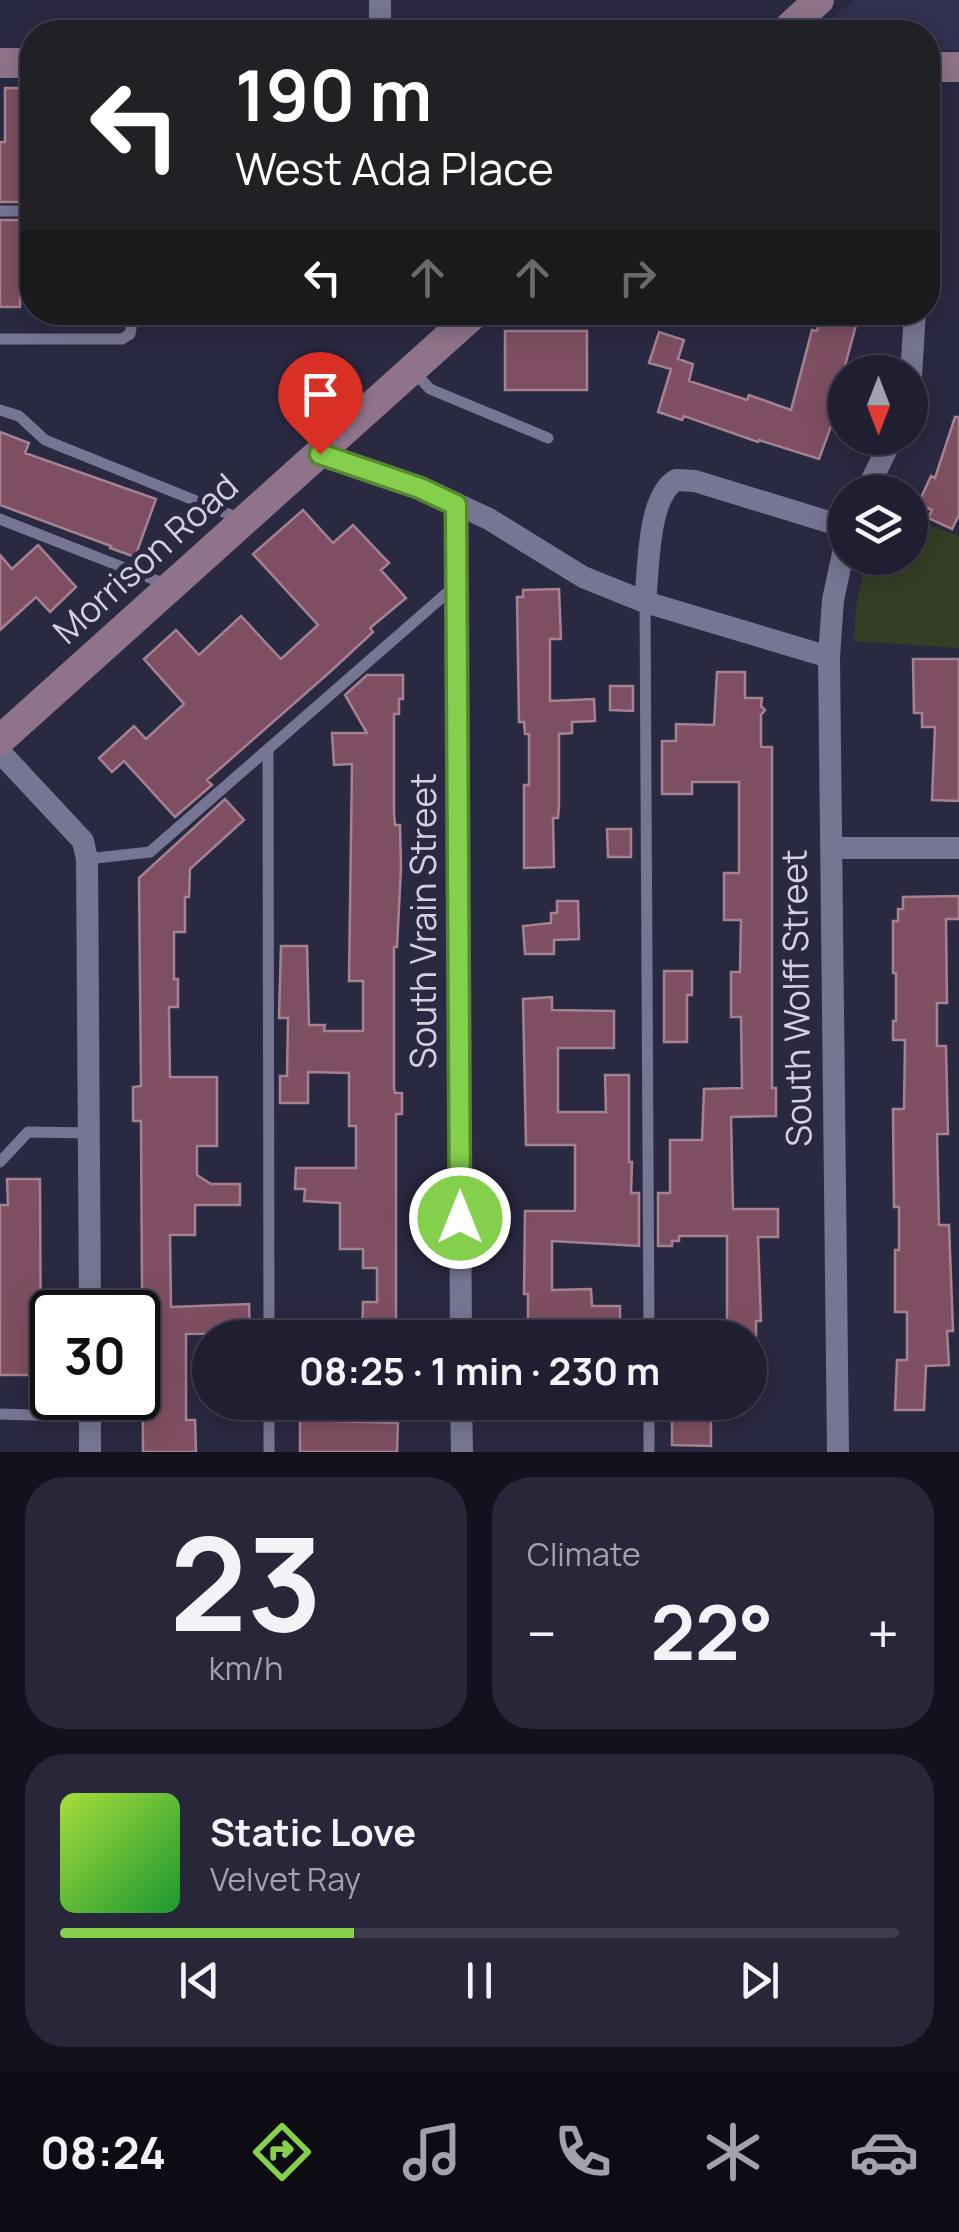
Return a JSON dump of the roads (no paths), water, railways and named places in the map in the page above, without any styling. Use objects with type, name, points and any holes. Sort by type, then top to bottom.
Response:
[{"type":"main road","points":[[797,20],[819,0]]},
{"type":"main road","name":"Morrison Road","points":[[0,740],[462,325]]},
{"type":"street","points":[[915,355],[916,325]]},
{"type":"street","points":[[320,454],[420,488],[489,518],[584,577],[646,602],[830,657]]},
{"type":"street","points":[[646,602],[656,506],[664,489],[676,480],[695,480],[828,523]]},
{"type":"street","name":"South Vrain Street","points":[[456,505],[461,1320]]},
{"type":"street","name":"South Wolff Street","points":[[838,575],[832,600],[830,657],[838,1452]]},
{"type":"street","points":[[0,752],[83,842],[87,859],[90,1290]]},
{"type":"street","points":[[831,848],[959,848]]},
{"type":"street","points":[[90,1420],[90,1452]]},
{"type":"street","points":[[461,1420],[462,1452]]},
{"type":"lane","points":[[0,338],[122,339],[130,334],[132,325]]},
{"type":"lane","points":[[412,370],[430,389],[548,438]]},
{"type":"lane","points":[[0,410],[19,416],[44,440],[245,521]]},
{"type":"lane","points":[[0,519],[172,586]]},
{"type":"lane","points":[[87,859],[150,852],[458,584]]},
{"type":"lane","points":[[646,602],[649,1320]]},
{"type":"lane","points":[[268,750],[269,1320]]},
{"type":"lane","points":[[0,1162],[28,1132],[92,1133]]},
{"type":"lane","points":[[0,1414],[30,1412]]},
{"type":"lane","points":[[269,1420],[269,1452]]},
{"type":"lane","points":[[650,1420],[650,1452]]}]
